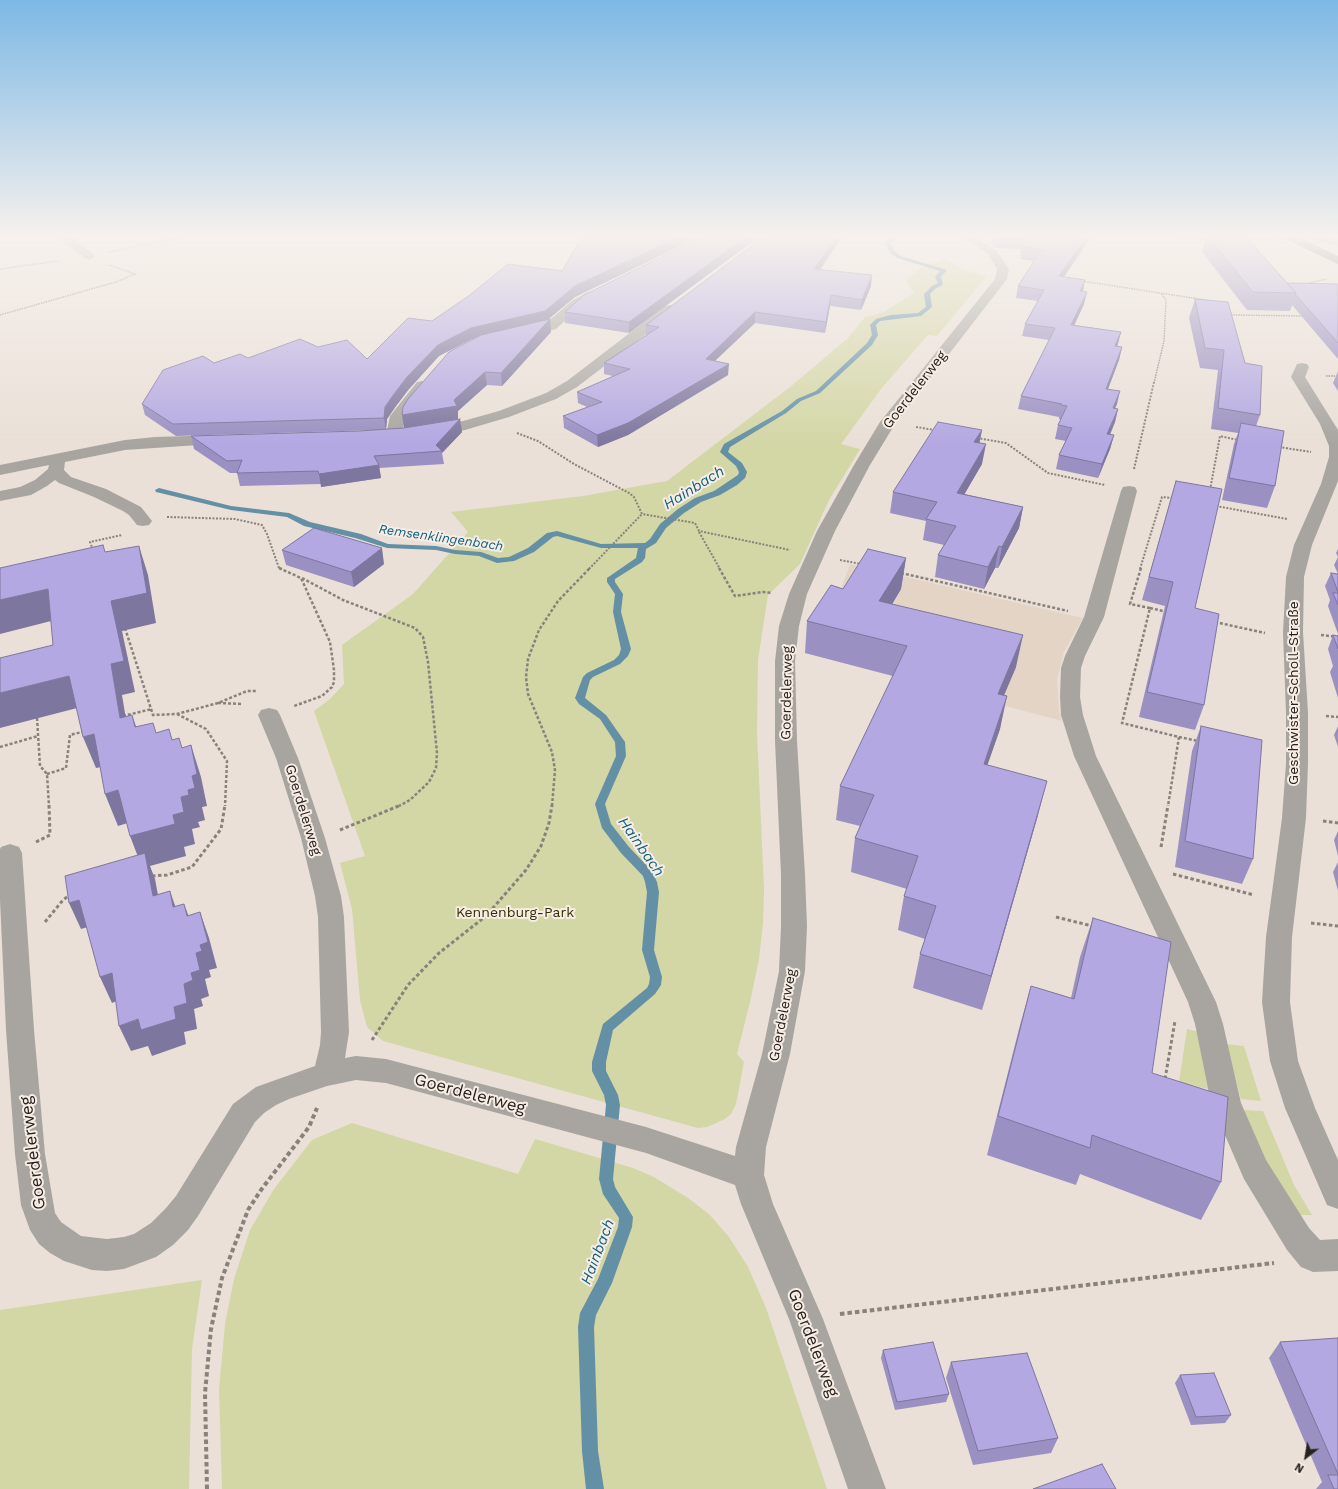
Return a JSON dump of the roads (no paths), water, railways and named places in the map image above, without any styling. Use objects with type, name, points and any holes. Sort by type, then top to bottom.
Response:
[{"type":"street","points":[[508,336],[551,326],[573,306]]},
{"type":"street","points":[[378,436],[406,434],[481,421],[531,405],[560,391],[675,306]]},
{"type":"street","name":"Goerdelerweg","points":[[867,1489],[806,1319],[757,1204],[748,1175],[751,1147],[764,1102],[783,1022],[792,971],[794,926],[793,875],[786,741],[785,661],[789,626],[798,594],[836,511],[888,422],[979,306]]},
{"type":"street","name":"Geschwister-Scholl-Straße","points":[[1302,367],[1298,377],[1328,424],[1337,446],[1337,457],[1329,484],[1303,545],[1295,577],[1293,632],[1297,712],[1297,764],[1294,818],[1279,938],[1276,1002],[1279,1031],[1286,1068],[1300,1108],[1338,1195]]},
{"type":"street","points":[[406,434],[396,420],[402,410],[429,376]]},
{"type":"street","points":[[0,470],[57,465],[139,444],[240,440]]},
{"type":"street","points":[[0,496],[25,491],[41,483],[57,465]]},
{"type":"street","points":[[57,465],[65,480],[96,491],[129,507],[135,511],[143,521]]},
{"type":"street","points":[[1129,491],[1094,617],[1075,656],[1071,668],[1070,697],[1072,715],[1085,756],[1202,1002],[1209,1024],[1226,1103],[1255,1169],[1298,1239],[1314,1256],[1338,1254]]},
{"type":"street","name":"Goerdelerweg","points":[[260,710],[287,758],[313,838],[328,896],[331,917],[335,1032],[328,1074]]},
{"type":"street","name":"Goerdelerweg","points":[[10,853],[20,1030],[30,1154],[37,1205],[41,1219],[50,1233],[61,1242],[76,1250],[92,1254],[107,1255],[124,1253],[144,1246],[162,1234],[181,1215],[236,1125],[254,1104],[266,1096],[280,1090],[328,1074],[356,1068],[386,1071],[646,1140],[748,1175]]},
{"type":"waterway","name":"Hainbach","points":[[595,1489],[590,1451],[586,1327],[588,1313],[604,1283],[625,1227],[626,1217],[608,1189],[606,1179],[613,1105],[611,1095],[599,1071],[599,1062],[607,1028],[651,991],[655,985],[656,977],[648,950],[653,892],[651,882],[648,874],[625,850],[606,825],[600,804],[621,756],[620,742],[603,717],[582,702],[580,698],[586,679],[590,675],[617,662],[623,656],[626,649],[617,612],[619,594],[611,582],[611,578],[639,560],[641,558],[642,548],[653,541],[663,526],[681,511],[698,500],[717,493],[734,483],[742,476],[743,472],[739,465],[724,452],[727,446],[784,412],[799,400],[818,392],[870,344],[875,335],[873,325],[878,320],[891,317],[919,315],[929,306]]},
{"type":"waterway","name":"Remsenklingenbach","points":[[159,490],[231,508],[289,515],[307,524],[358,536],[387,546],[436,548],[455,552],[481,554],[497,561],[511,559],[531,550],[550,535],[557,533],[601,546],[644,545]]},
{"type":"park label","name":"Kennenburg-Park","points":[[515,913]]}]
